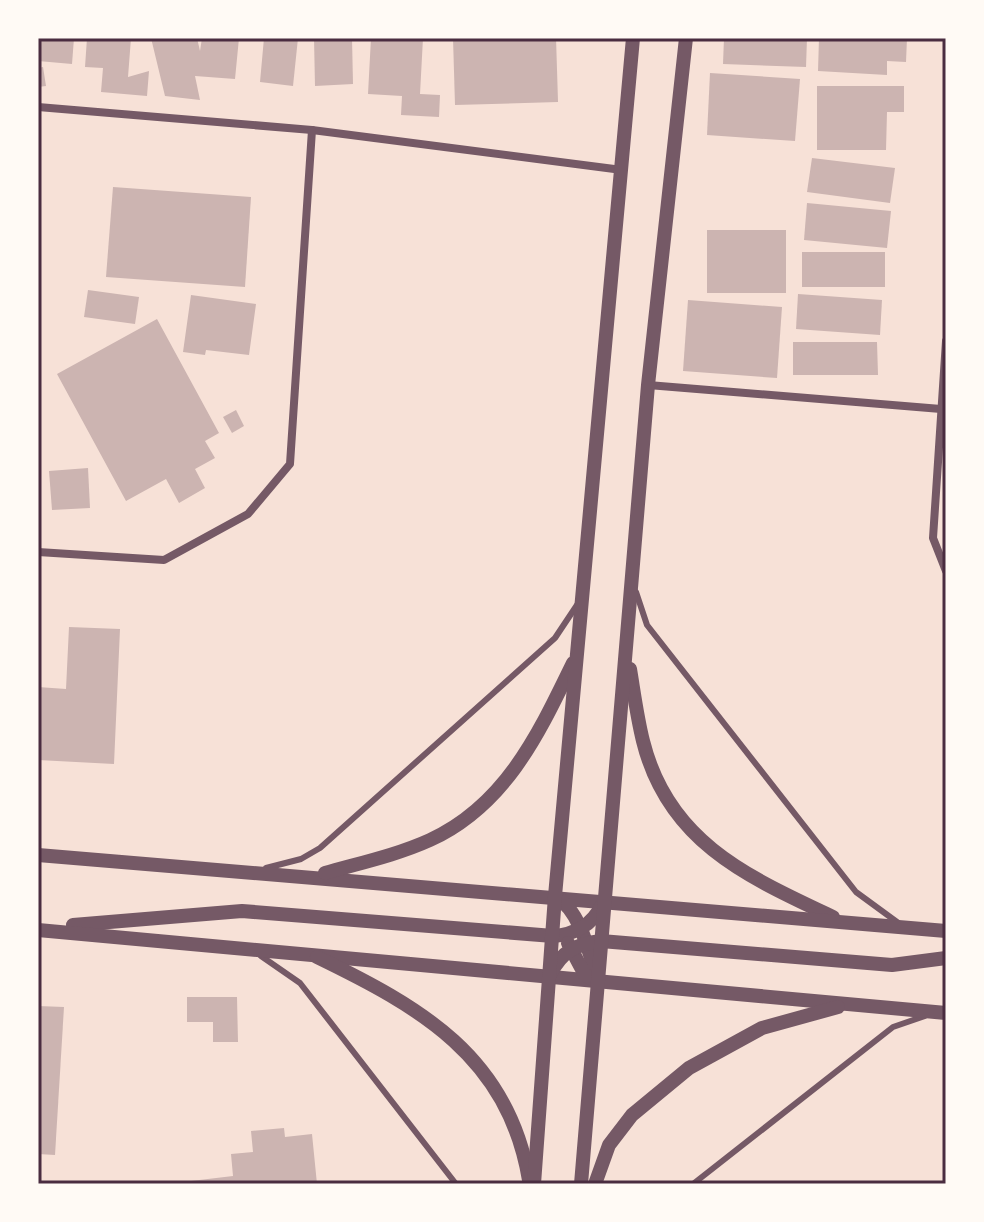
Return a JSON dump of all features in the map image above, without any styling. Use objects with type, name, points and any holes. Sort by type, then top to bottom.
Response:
[{"type":"street","points":[[598,982],[585,975],[563,940],[555,896],[633,38]]},
{"type":"street","points":[[589,937],[604,901],[648,385],[686,38]]},
{"type":"street","points":[[38,107],[312,130],[622,170]]},
{"type":"street","points":[[38,552],[164,560],[248,514],[290,464],[312,130]]},
{"type":"street","points":[[946,341],[933,538],[946,571]]},
{"type":"street","points":[[648,385],[941,409]]},
{"type":"street","points":[[626,649],[643,742],[655,775],[690,829],[716,855],[738,871],[844,922]]},
{"type":"street","points":[[316,876],[432,839],[485,802],[529,751],[576,655]]},
{"type":"street","points":[[38,855],[946,931]]},
{"type":"street","points":[[555,896],[564,901],[589,937],[598,982],[581,1184]]},
{"type":"street","points":[[589,937],[604,901]]},
{"type":"street","points":[[38,929],[242,911],[563,940],[589,937],[892,965],[946,958]]},
{"type":"street","points":[[38,929],[946,1013]]},
{"type":"street","points":[[532,1184],[549,977],[563,940]]},
{"type":"street","points":[[310,953],[390,993],[449,1032],[473,1059],[511,1118],[532,1184]]},
{"type":"street","points":[[595,1184],[609,1145],[632,1115],[689,1068],[762,1028],[847,1005]]},
{"type":"lane","points":[[632,570],[647,625],[847,880],[888,918],[915,928]]},
{"type":"lane","points":[[250,871],[301,859],[320,848],[555,638],[572,615],[583,587]]},
{"type":"lane","points":[[244,947],[270,960],[300,983],[456,1184]]},
{"type":"lane","points":[[693,1184],[893,1027],[921,1016],[946,1013]]},
{"type":"building","points":[[38,38],[74,38],[72,64],[38,61]]},
{"type":"building","points":[[87,38],[131,38],[128,77],[149,71],[147,96],[101,92],[103,68],[85,67]]},
{"type":"building","points":[[151,38],[197,38],[200,51],[202,38],[239,38],[235,79],[195,76],[200,100],[165,96]]},
{"type":"building","points":[[264,38],[298,38],[293,86],[260,82]]},
{"type":"building","points":[[314,38],[352,38],[353,84],[315,86]]},
{"type":"building","points":[[371,38],[423,38],[420,94],[440,95],[439,117],[401,115],[402,96],[368,94]]},
{"type":"building","points":[[453,38],[556,38],[558,102],[455,105]]},
{"type":"building","points":[[724,38],[807,38],[806,67],[723,64]]},
{"type":"building","points":[[819,38],[907,38],[906,62],[887,61],[887,75],[818,71]]},
{"type":"building","points":[[43,67],[46,86],[38,87],[38,68]]},
{"type":"building","points":[[710,73],[800,79],[795,141],[707,135]]},
{"type":"building","points":[[817,86],[904,86],[904,112],[887,112],[886,150],[817,150]]},
{"type":"building","points":[[812,158],[895,168],[890,203],[807,192]]},
{"type":"building","points":[[113,187],[251,197],[245,287],[106,277]]},
{"type":"building","points":[[807,203],[891,211],[887,248],[804,240]]},
{"type":"building","points":[[707,230],[786,230],[786,293],[707,293]]},
{"type":"building","points":[[802,252],[885,252],[885,287],[802,287]]},
{"type":"building","points":[[88,290],[139,297],[135,324],[84,317]]},
{"type":"building","points":[[798,294],[882,300],[880,335],[796,329]]},
{"type":"building","points":[[191,295],[256,304],[249,355],[206,350],[205,355],[183,352]]},
{"type":"building","points":[[688,300],[782,307],[777,378],[683,371]]},
{"type":"building","points":[[157,319],[219,433],[205,441],[215,458],[195,469],[205,488],[179,503],[166,479],[126,501],[57,374]]},
{"type":"building","points":[[793,342],[877,342],[878,375],[793,375]]},
{"type":"building","points":[[236,410],[244,426],[232,433],[223,417]]},
{"type":"building","points":[[88,468],[90,508],[52,510],[49,471]]},
{"type":"building","points":[[69,627],[120,629],[114,764],[38,760],[38,687],[66,689]]},
{"type":"building","points":[[187,997],[237,997],[238,1042],[213,1042],[213,1022],[187,1022]]},
{"type":"building","points":[[38,1006],[64,1007],[55,1155],[38,1154]]},
{"type":"building","points":[[284,1128],[285,1137],[312,1134],[317,1184],[191,1184],[191,1181],[233,1176],[231,1154],[253,1152],[251,1131]]}]
